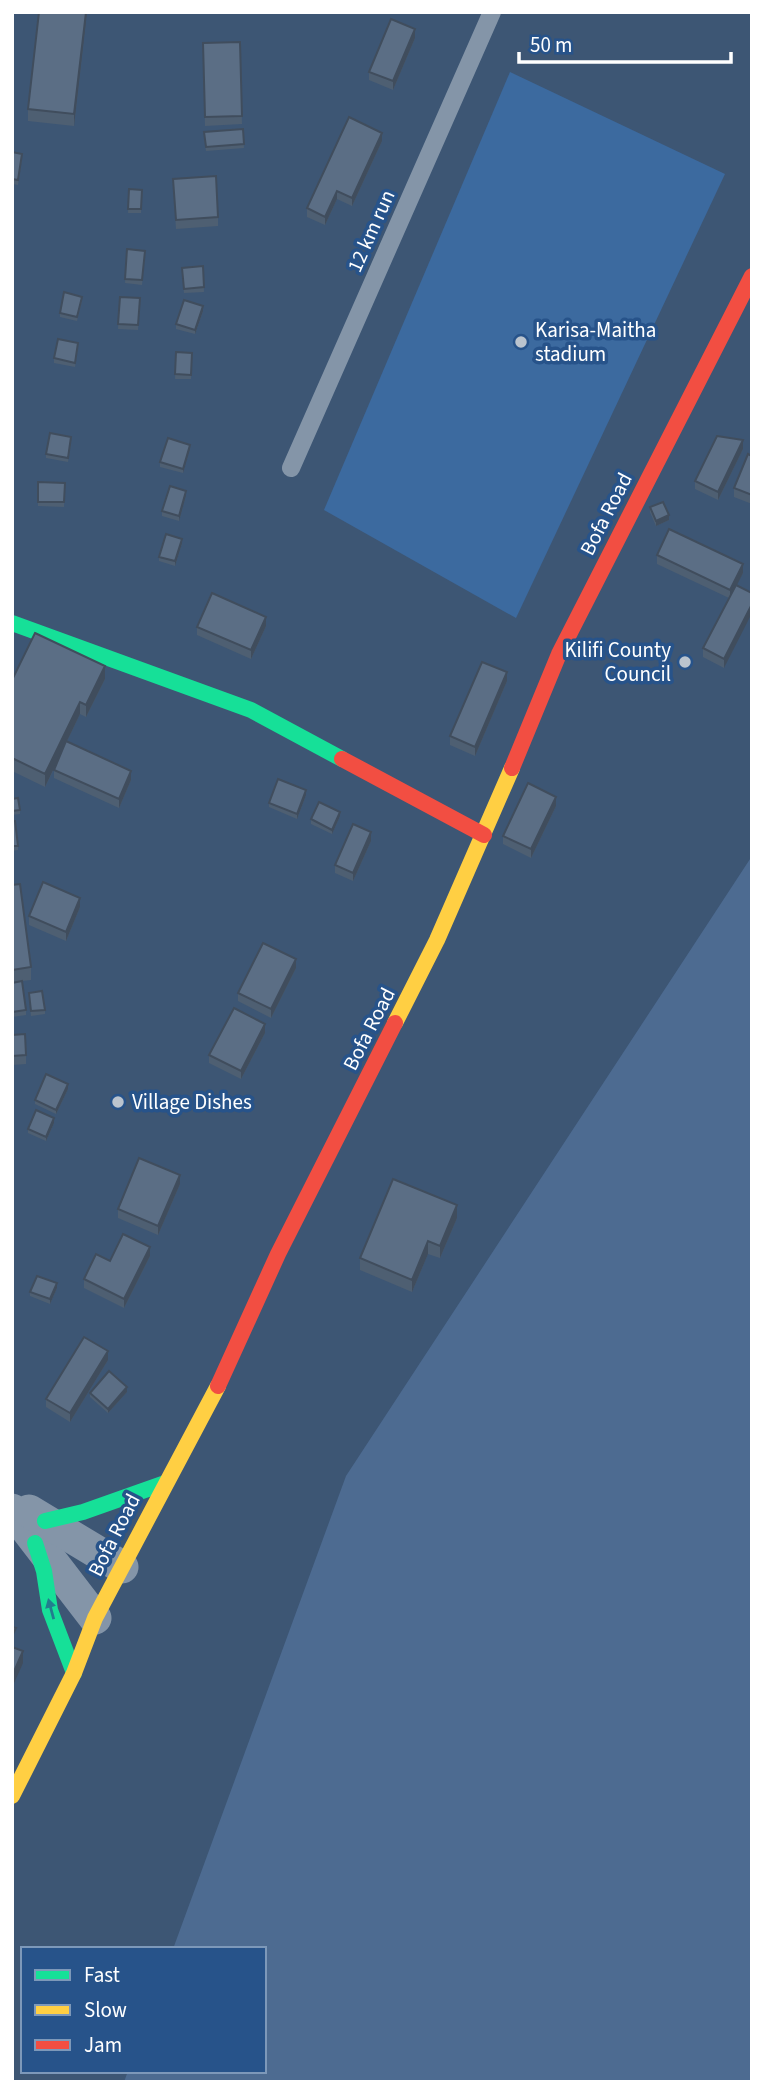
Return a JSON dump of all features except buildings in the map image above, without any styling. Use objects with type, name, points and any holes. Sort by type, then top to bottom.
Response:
[{"type":"street","name":"Bofa Road","points":[[12,1796],[75,1673],[94,1618],[220,1382],[278,1254],[438,940],[559,654],[752,276]]},
{"type":"street","points":[[12,623],[251,710],[484,835]]},
{"type":"street","points":[[40,1532],[83,1512],[164,1483]]},
{"type":"street","points":[[13,1509],[40,1532],[122,1567]]},
{"type":"street","points":[[40,1532],[94,1618]]},
{"type":"street","points":[[40,1532],[50,1610],[75,1673]]},
{"type":"lane","name":"12 km run","points":[[291,468],[492,12]]},
{"type":"shaded area","name":"Karisa-Maitha stadium","points":[[510,72],[725,174],[516,618],[324,510]]},
{"type":"shaded area","points":[[752,856],[752,2082],[124,2082],[127,2073],[266,2073],[266,1947],[174,1947],[346,1476]]},
{"type":"traffic: fast","points":[[12,623],[251,710],[342,759]]},
{"type":"traffic: fast","points":[[45,1521],[83,1512],[165,1483]]},
{"type":"traffic: fast","points":[[35,1543],[44,1571],[50,1610],[74,1673]]},
{"type":"traffic: slow","points":[[395,1023],[437,940],[512,768]]},
{"type":"traffic: slow","points":[[12,1796],[74,1673],[95,1618],[218,1386]]},
{"type":"traffic: jam","points":[[512,768],[559,654],[752,276]]},
{"type":"traffic: jam","points":[[342,759],[484,835]]},
{"type":"traffic: jam","points":[[218,1386],[278,1254],[395,1023]]},
{"type":"place","name":"Karisa-Maitha stadium","points":[[521,342]]},
{"type":"place","name":"Kilifi County Council","points":[[685,662]]},
{"type":"place","name":"Village Dishes","points":[[118,1102]]}]
